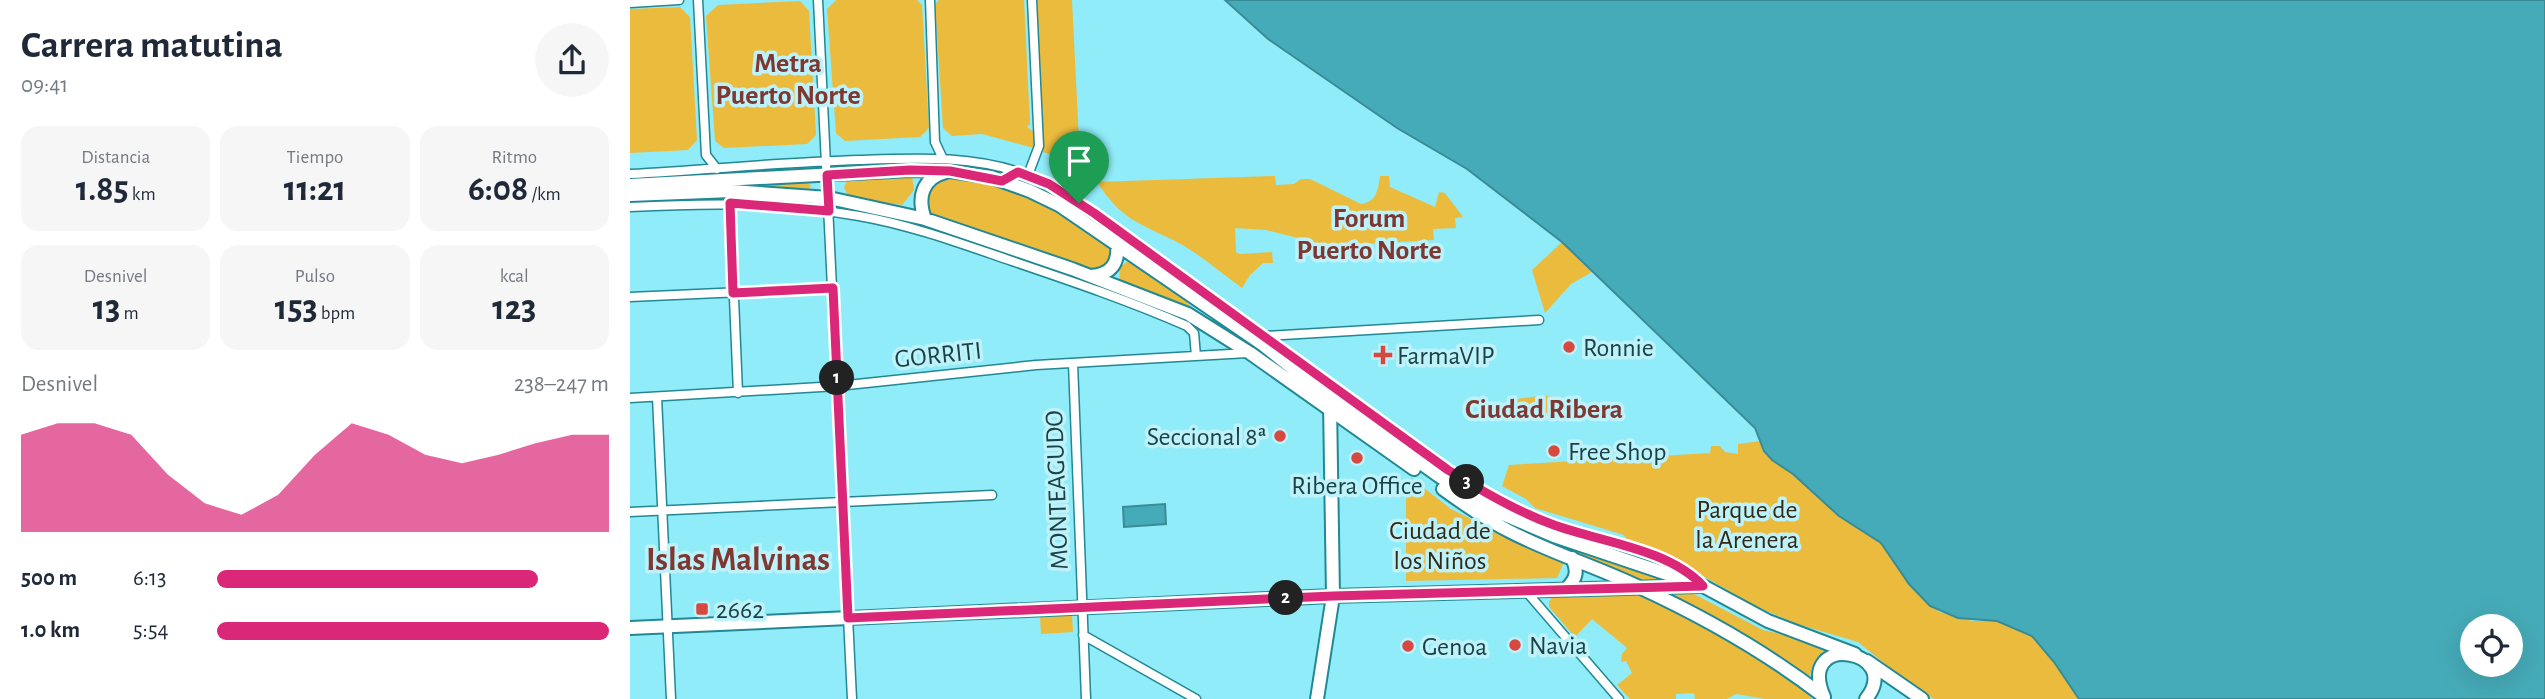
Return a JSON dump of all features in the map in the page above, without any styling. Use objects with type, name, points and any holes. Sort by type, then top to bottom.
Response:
[{"type":"main road","points":[[717,169],[733,180]]},
{"type":"main road","points":[[630,185],[910,170],[950,171],[1002,181],[1059,205],[1094,227],[1262,344],[1330,398],[1438,476],[1495,511],[1554,537],[1703,586],[1768,621],[1859,656],[1922,699]]},
{"type":"main road","points":[[925,219],[920,207],[921,194],[927,183],[937,174],[950,171]]},
{"type":"main road","points":[[1002,181],[1023,174]]},
{"type":"main road","points":[[630,195],[732,191],[895,211],[1091,276],[1188,314],[1251,353],[1480,515],[1513,533],[1639,587],[1754,647],[1824,698]]},
{"type":"main road","points":[[659,194],[672,205]]},
{"type":"main road","points":[[895,211],[901,225]]},
{"type":"main road","points":[[1094,213],[1094,227]]},
{"type":"main road","points":[[1091,276],[1103,275],[1113,267],[1118,256],[1117,244]]},
{"type":"main road","points":[[1317,699],[1333,596],[1330,398]]},
{"type":"main road","points":[[1567,588],[1577,575],[1572,558]]},
{"type":"main road","points":[[630,628],[1333,596],[1703,586]]},
{"type":"main road","points":[[1824,698],[1818,677],[1821,667],[1836,654],[1859,656],[1870,667],[1874,677],[1873,687],[1866,699]]},
{"type":"street","points":[[630,3],[679,0]]},
{"type":"street","points":[[698,0],[706,155],[717,169]]},
{"type":"street","points":[[818,0],[852,699]]},
{"type":"street","points":[[930,0],[935,142],[943,159]]},
{"type":"street","points":[[1023,174],[1039,146],[1031,0]]},
{"type":"street","points":[[630,174],[827,161],[943,159],[985,163],[1023,174],[1049,184],[1094,213],[1448,470],[1492,498],[1556,526],[1665,559],[1690,571],[1703,586]]},
{"type":"street","points":[[730,203],[737,393]]},
{"type":"street","points":[[630,207],[730,203],[829,204],[1069,280],[1176,321],[1188,326],[1194,333],[1196,356]]},
{"type":"street","points":[[630,298],[833,288]]},
{"type":"street","points":[[1264,336],[1539,320]]},
{"type":"street","name":"GORRITI","points":[[630,398],[838,386],[1073,363],[1251,353]]},
{"type":"street","name":"MONTEAGUDO","points":[[1073,363],[1086,699]]},
{"type":"street","points":[[1329,383],[1330,398]]},
{"type":"street","points":[[657,397],[671,699]]},
{"type":"street","points":[[630,512],[992,495]]},
{"type":"street","points":[[1525,590],[1619,699]]},
{"type":"street","points":[[1083,635],[1196,699]]},
{"type":"green space","points":[[836,0],[917,0],[922,5],[929,128],[920,137],[845,141],[836,133],[827,9]]},
{"type":"green space","points":[[939,0],[1024,0],[1030,124],[1027,127],[1034,132],[1034,148],[982,134],[952,136],[943,128],[935,4]]},
{"type":"green space","points":[[1035,0],[1072,0],[1080,161],[1074,166],[1065,159],[1043,152]]},
{"type":"green space","points":[[800,1],[809,11],[816,135],[807,144],[724,148],[715,141],[706,16],[718,5]]},
{"type":"green space","points":[[680,7],[690,17],[697,140],[688,150],[630,153],[630,9]]},
{"type":"green space","points":[[912,175],[914,190],[902,205],[849,197],[844,188],[847,180],[851,178]]},
{"type":"green space","points":[[1275,176],[1276,185],[1294,184],[1301,179],[1310,179],[1361,204],[1374,198],[1380,176],[1389,176],[1390,187],[1435,207],[1439,192],[1445,193],[1463,217],[1455,218],[1456,228],[1433,229],[1434,240],[1306,247],[1302,239],[1266,230],[1235,228],[1236,252],[1239,254],[1272,252],[1273,263],[1263,263],[1250,275],[1242,288],[1187,248],[1123,213],[1097,182]]},
{"type":"green space","points":[[948,178],[992,181],[1044,203],[1113,249],[1108,266],[1095,271],[1086,269],[931,216],[924,203],[932,185]]},
{"type":"green space","points":[[807,181],[811,186],[807,191],[630,192]]},
{"type":"green space","points":[[1562,242],[1592,272],[1571,284],[1545,313],[1532,270]]},
{"type":"green space","points":[[1131,259],[1191,307],[1119,283],[1120,267]]},
{"type":"green space","points":[[1562,397],[1565,413],[1540,418],[1518,417],[1514,403],[1516,399]]},
{"type":"green space","points":[[1360,411],[1484,498],[1563,531],[1668,564],[1667,568],[1504,513],[1357,414]]},
{"type":"green space","name":"Parque de la Arenera","points":[[1761,441],[1764,451],[1772,460],[1793,474],[1839,516],[1881,543],[1909,584],[1939,612],[1972,621],[1997,621],[2032,636],[2079,699],[1934,699],[1906,681],[1858,642],[1797,624],[1755,606],[1677,561],[1629,544],[1624,535],[1535,508],[1526,499],[1502,486],[1509,465],[1710,453],[1711,446],[1720,446],[1725,452],[1738,454],[1738,444]]},
{"type":"green space","name":"Ciudad de los Niños","points":[[1411,478],[1451,509],[1564,562],[1557,578],[1406,581],[1406,500]]},
{"type":"green space","points":[[1516,527],[1662,576],[1663,581],[1636,581],[1515,530]]},
{"type":"green space","points":[[1692,593],[1763,630],[1827,649],[1814,662],[1810,680],[1762,646],[1667,595]]},
{"type":"green space","points":[[1633,595],[1674,609],[1729,638],[1781,671],[1812,699],[1765,699],[1736,694],[1727,699],[1695,699],[1694,693],[1676,694],[1676,699],[1630,699],[1617,685],[1632,673],[1626,661],[1621,662],[1622,654],[1627,648],[1592,619],[1575,637],[1549,607],[1549,601],[1553,597]]},
{"type":"green space","points":[[1072,615],[1073,632],[1041,634],[1040,617]]},
{"type":"water","points":[[1225,0],[2545,0],[2545,699],[2079,699],[2032,636],[1997,621],[1958,618],[1930,606],[1909,584],[1881,543],[1839,516],[1793,474],[1772,460],[1764,451],[1755,428],[1562,242],[1467,169],[1397,128],[1268,39]]},
{"type":"water","points":[[1165,504],[1166,524],[1124,527],[1123,507]]},
{"type":"place","name":"Ronnie","points":[[1569,347]]},
{"type":"place","name":"FarmaVIP","points":[[1383,355]]},
{"type":"place","name":"Seccional 8ª","points":[[1280,436]]},
{"type":"place","name":"Free Shop","points":[[1554,451]]},
{"type":"place","name":"Ribera Office","points":[[1357,458]]},
{"type":"place","name":"2662","points":[[702,609]]},
{"type":"place","name":"Navia","points":[[1515,645]]},
{"type":"place","name":"Genoa","points":[[1408,646]]},
{"type":"district","name":"Metra Puerto Norte","points":[[788,78]]},
{"type":"district","name":"Forum Puerto Norte","points":[[1369,233]]},
{"type":"district","name":"Ciudad Ribera","points":[[1544,408]]},
{"type":"district","name":"Islas Malvinas","points":[[738,558]]},
{"type":"route","points":[[910,170],[976,174],[1002,181],[1018,172],[1049,184],[1079,203],[1448,470],[1492,498],[1556,526],[1665,559],[1690,571],[1703,586],[1333,596],[848,618],[833,288],[733,293],[730,203],[829,211],[827,175],[910,170]]}]
